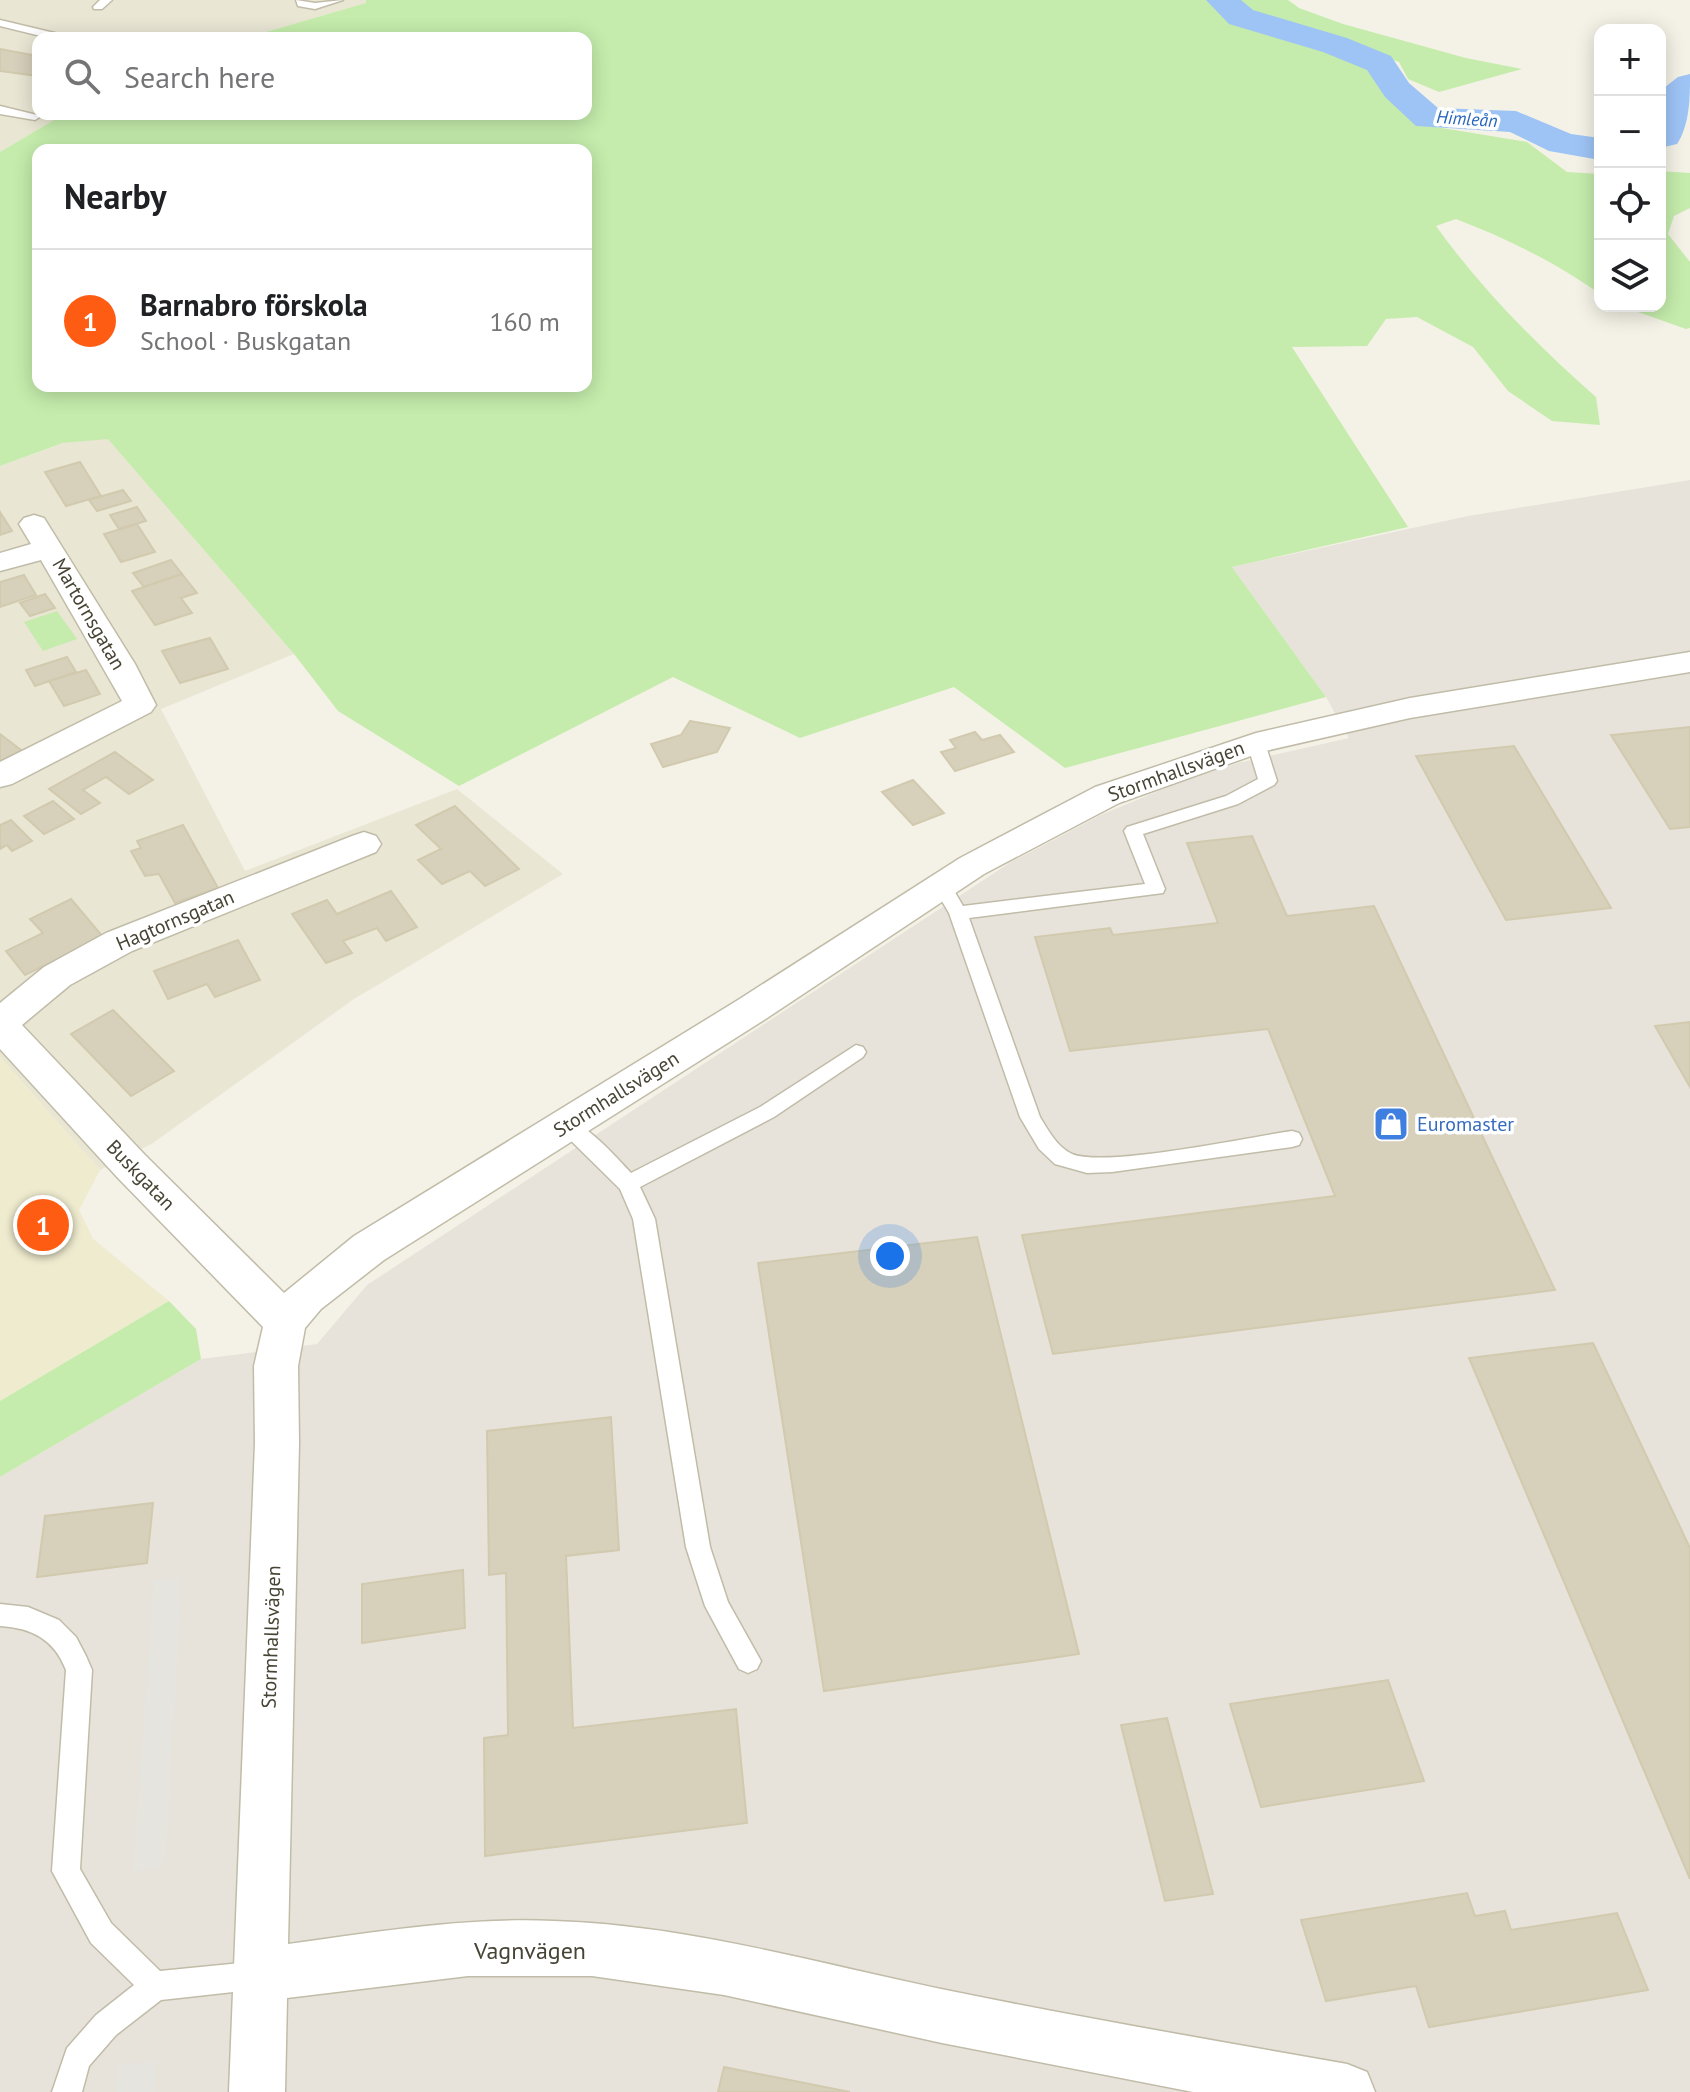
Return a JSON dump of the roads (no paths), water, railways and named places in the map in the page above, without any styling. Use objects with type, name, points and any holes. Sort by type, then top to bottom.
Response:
[{"type":"street","name":"Martornsgatan","points":[[0,562],[42,536],[119,664],[140,705],[0,776]]},
{"type":"street","name":"Stormhallsvägen","points":[[257,2092],[277,1443],[276,1366],[285,1322],[306,1297],[369,1248],[565,1125],[950,900],[1018,841],[1107,795],[1256,743],[1410,708],[1690,662]]},
{"type":"street","name":"Hagtornsgatan","points":[[0,1024],[57,976],[119,942],[364,844]]},
{"type":"street","name":"Buskgatan","points":[[0,1024],[131,1166],[285,1322]]},
{"type":"street","name":"Vagnvägen","points":[[261,1975],[414,1954],[591,1949],[688,1962],[1030,2035],[1347,2092]]},
{"type":"lane","points":[[301,0],[302,4],[315,6],[338,0]]},
{"type":"lane","points":[[0,23],[38,32]]},
{"type":"lane","points":[[0,110],[32,115]]},
{"type":"lane","points":[[1256,743],[1268,781],[1232,800],[1133,831],[1156,889],[950,900],[1030,1117],[1046,1147],[1071,1162],[1104,1165],[1292,1139]]},
{"type":"lane","points":[[628,1184],[767,1112],[856,1052]]},
{"type":"lane","points":[[565,1125],[601,1155],[628,1184],[644,1219],[698,1547],[717,1606],[748,1661]]},
{"type":"lane","points":[[0,1615],[15,1615],[54,1628],[72,1648],[79,1670],[78,1723],[66,1871],[101,1933],[155,1986],[106,2025],[77,2058],[67,2092]]},
{"type":"lane","name":"Vagnvägen","points":[[155,1986],[261,1975]]},
{"type":"waterway","name":"Himleån","points":[[1222,0],[1241,17],[1335,45],[1379,63],[1397,90],[1429,118],[1516,122],[1562,143],[1594,148]]},
{"type":"waterway","name":"Himleån","points":[[1666,128],[1674,96],[1690,84]]},
{"type":"place","name":"Euromaster","points":[[1391,1124]]},
{"type":"place","name":"Barnabro förskola","points":[[43,1225]]}]
